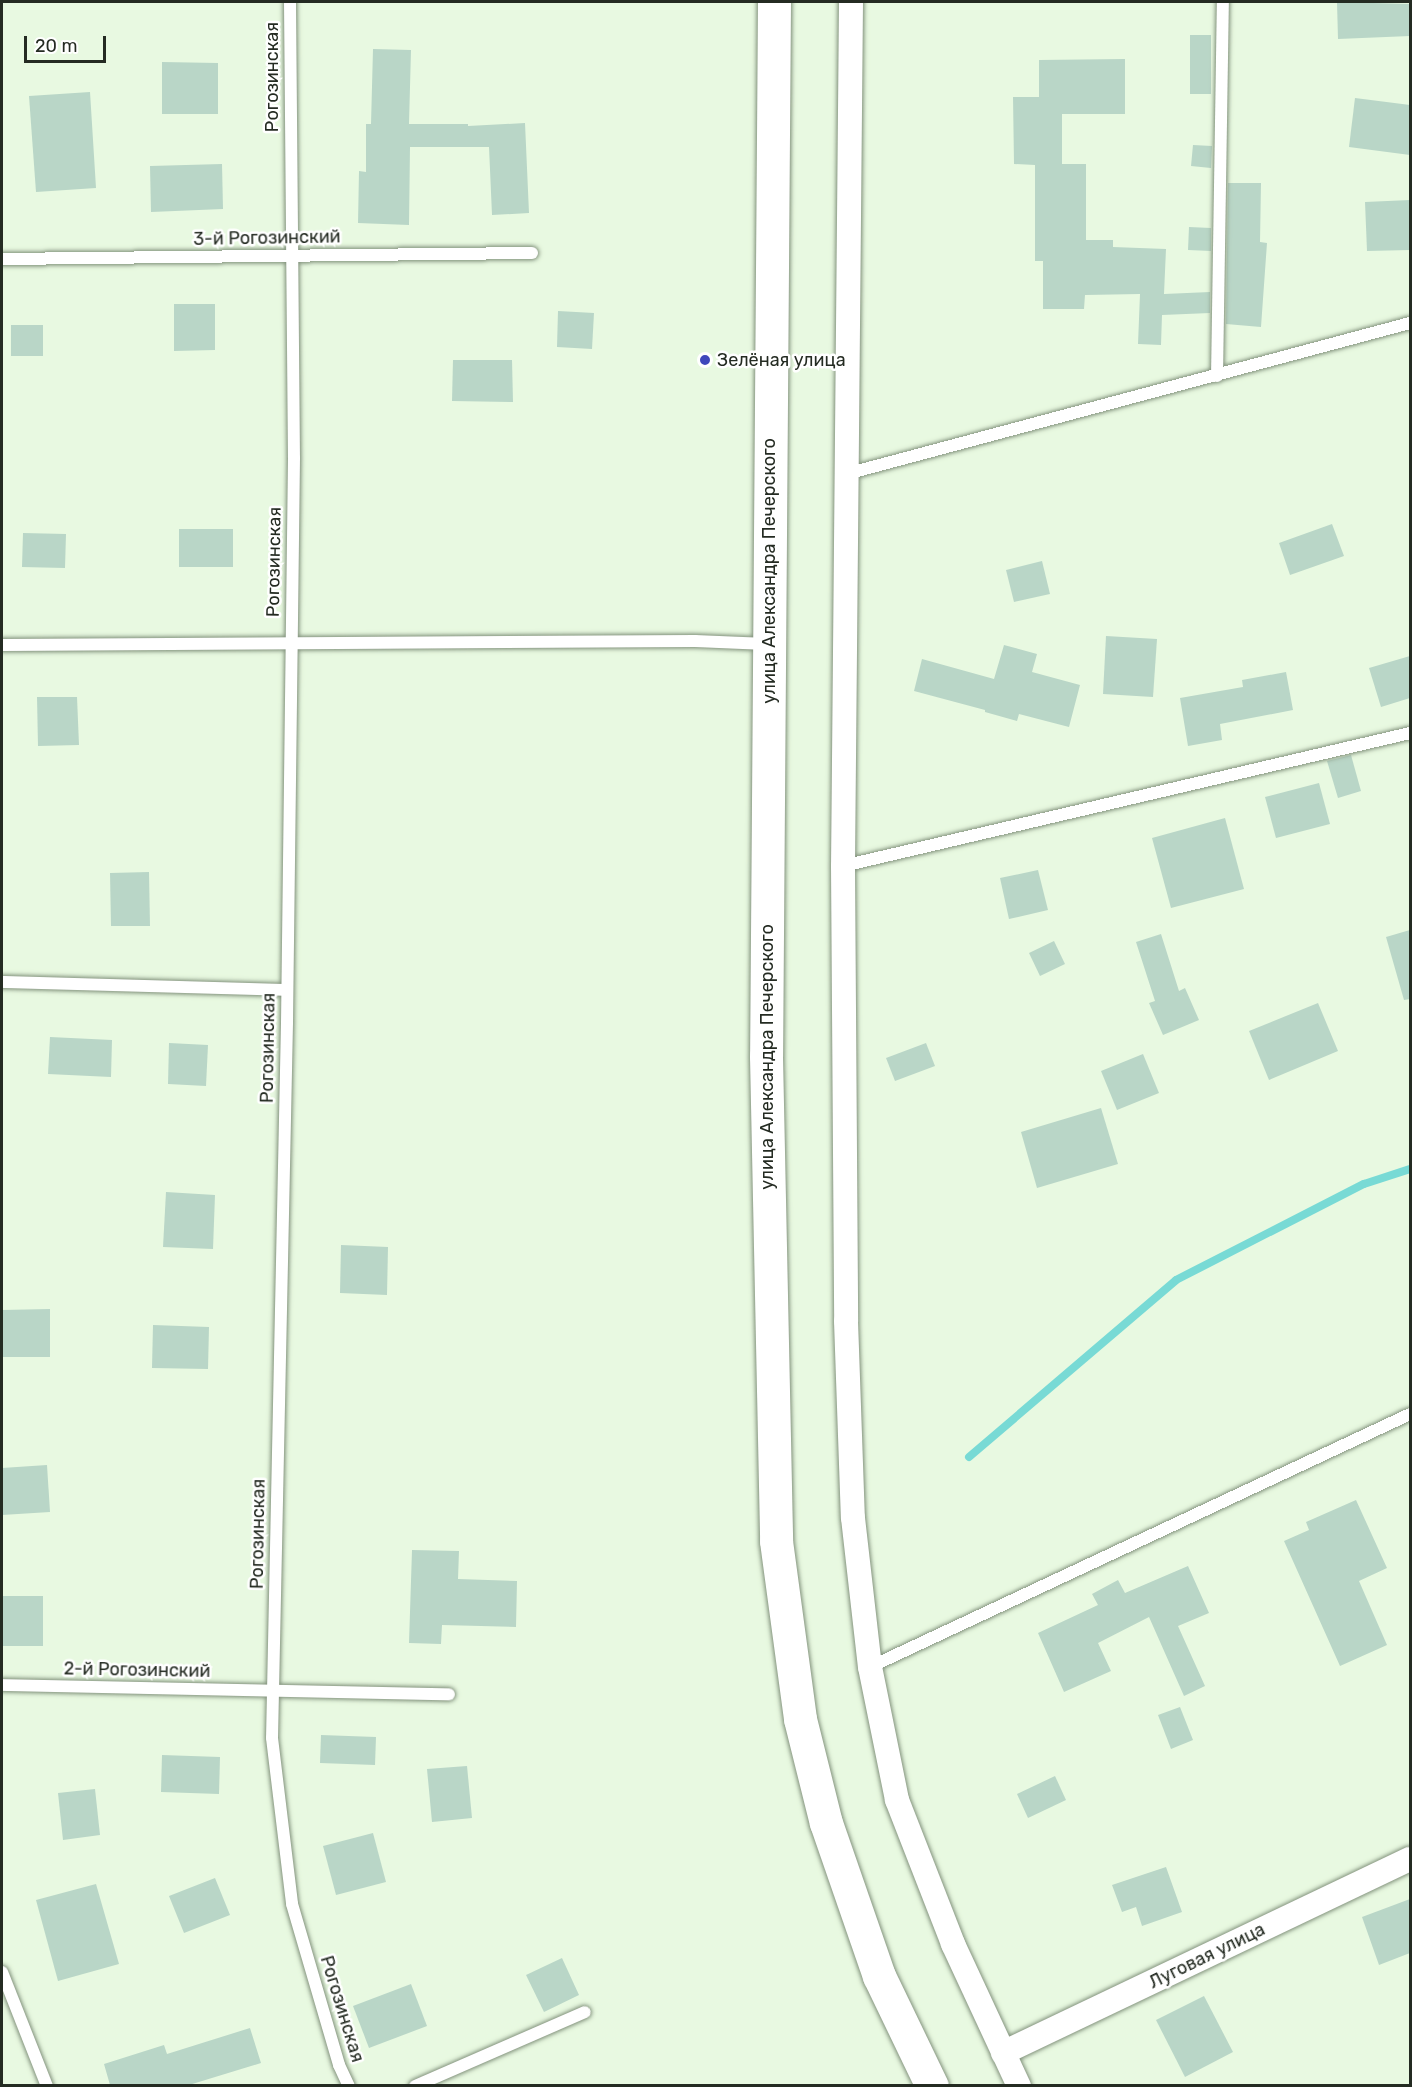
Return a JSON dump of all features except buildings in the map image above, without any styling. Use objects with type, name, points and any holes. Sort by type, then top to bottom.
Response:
[{"type":"main road","name":"улица Александра Печерского","points":[[774,2],[766,1056],[776,1541],[800,1719],[826,1823],[879,1976],[932,2085]]},
{"type":"street","points":[[851,2],[843,866],[846,1321],[852,1507],[870,1667],[897,1800],[953,1944],[1019,2085]]},
{"type":"street","name":"Луговая улица","points":[[1003,2053],[1410,1859]]},
{"type":"lane","name":"Рогозинская","points":[[290,2],[291,643],[287,990],[272,1738],[292,1904],[339,2065],[349,2085]]},
{"type":"lane","points":[[1216,375],[1223,2]]},
{"type":"lane","name":"3-й Рогозинский","points":[[2,259],[532,253]]},
{"type":"lane","points":[[846,474],[1410,323]]},
{"type":"lane","points":[[2,645],[695,641],[768,645]]},
{"type":"lane","points":[[843,866],[1410,732]]},
{"type":"lane","points":[[2,982],[287,990]]},
{"type":"lane","points":[[870,1667],[1410,1414]]},
{"type":"lane","name":"2-й Рогозинский","points":[[2,1685],[448,1694]]},
{"type":"lane","points":[[2,1972],[47,2085]]},
{"type":"lane","points":[[415,2085],[585,2012]]},
{"type":"waterway","points":[[969,1457],[1176,1280],[1364,1184],[1410,1169]]},
{"type":"place","name":"Зелёная улица","points":[[705,360]]}]
